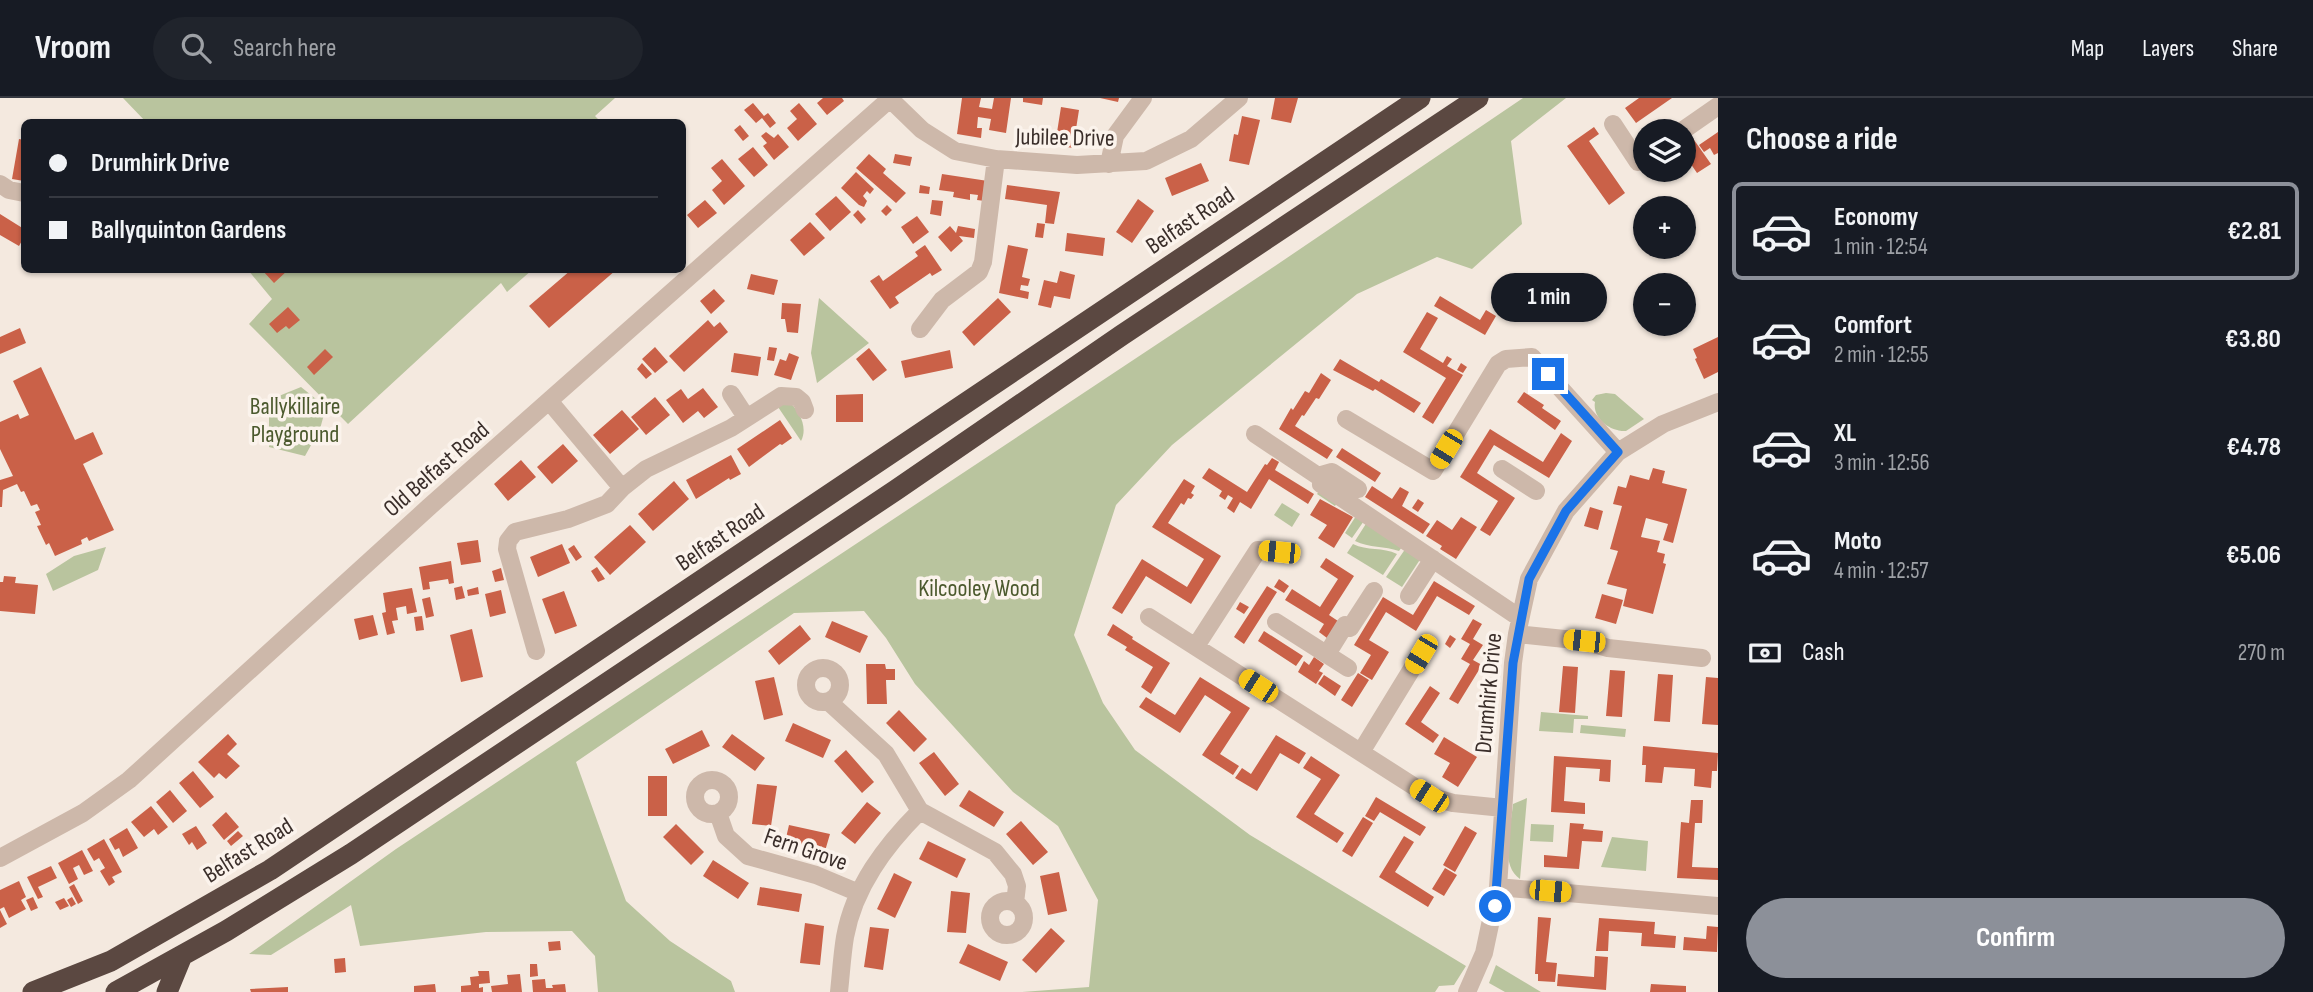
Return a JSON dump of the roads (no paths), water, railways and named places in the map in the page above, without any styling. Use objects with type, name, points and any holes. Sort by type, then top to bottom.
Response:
[{"type":"highway","name":"Belfast Road","points":[[33,992],[111,961],[270,870],[1420,98]]},
{"type":"highway","points":[[125,990],[351,854],[1478,98]]},
{"type":"highway","points":[[167,992],[181,958]]},
{"type":"street","name":"Jubilee Drive","points":[[890,98],[922,130],[956,151],[996,159],[1077,165],[1146,161],[1191,139],[1239,98]]},
{"type":"street","name":"Old Belfast Road","points":[[0,858],[83,813],[129,780],[429,507],[890,98]]},
{"type":"street","points":[[1109,164],[1115,136],[1143,98]]},
{"type":"street","points":[[1696,121],[1718,106]]},
{"type":"street","points":[[1613,124],[1633,154]]},
{"type":"street","points":[[920,329],[942,300],[979,272],[984,262],[996,159]]},
{"type":"street","points":[[0,184],[9,190],[21,192]]},
{"type":"street","points":[[1346,419],[1433,471],[1498,364],[1506,359],[1532,357],[1618,452]]},
{"type":"street","points":[[731,394],[746,417]]},
{"type":"street","points":[[536,650],[508,550],[508,541],[515,532],[568,519],[607,504],[646,469],[696,446],[781,396],[796,397],[805,410]]},
{"type":"street","name":"Drumhirk Drive","points":[[1467,992],[1484,953],[1498,887],[1518,626],[1529,579],[1566,511],[1618,452],[1663,424],[1718,401]]},
{"type":"street","points":[[550,402],[622,488]]},
{"type":"street","points":[[1255,434],[1318,476],[1332,472],[1358,489]]},
{"type":"street","points":[[1502,469],[1536,491]]},
{"type":"street","points":[[1323,475],[1321,484],[1433,559],[1518,626],[1608,648],[1702,658]]},
{"type":"street","points":[[1196,646],[1258,550],[1279,552]]},
{"type":"street","points":[[1409,596],[1433,559]]},
{"type":"street","points":[[1327,654],[1345,625],[1350,628],[1374,591]]},
{"type":"street","points":[[1149,617],[1429,796],[1453,803],[1503,808]]},
{"type":"street","points":[[1276,622],[1348,668]]},
{"type":"street","points":[[1361,752],[1421,654]]},
{"type":"street","points":[[829,702],[886,754],[920,811],[995,852],[1013,873],[1017,886],[1015,903]]},
{"type":"street","name":"Fern Grove","points":[[839,992],[845,936],[859,893],[895,836],[920,811]]},
{"type":"street","name":"Fern Grove","points":[[718,813],[726,836],[748,856],[816,875],[859,893]]},
{"type":"street","points":[[1498,887],[1718,906]]},
{"type":"street","points":[[111,961],[125,990]]},
{"type":"park label","name":"Ballykillaire Playground","points":[[295,420]]},
{"type":"park label","name":"Kilcooley Wood","points":[[979,588]]}]
